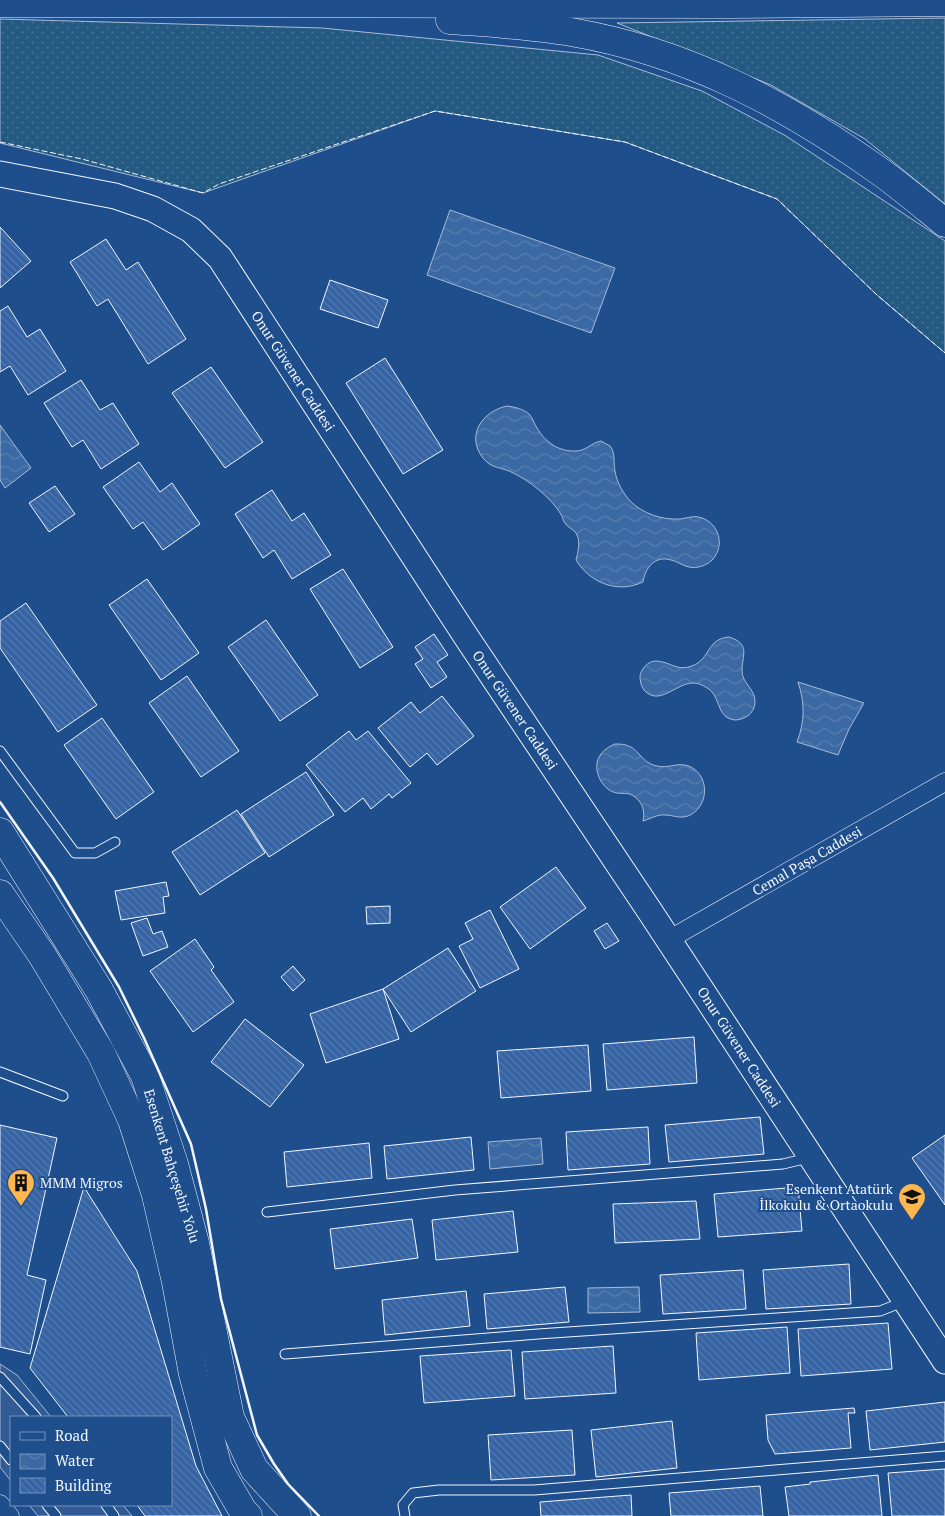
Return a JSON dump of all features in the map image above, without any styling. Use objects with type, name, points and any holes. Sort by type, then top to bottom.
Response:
[{"type":"main road","points":[[0,3],[732,4],[945,2]]},
{"type":"main road","points":[[363,4],[422,18],[522,24],[572,32],[630,45],[682,61],[779,106],[836,141],[884,174],[945,222]]},
{"type":"main road","name":"Esenkent Bahçeşehir Yolu","points":[[0,832],[99,990],[145,1076],[174,1164],[195,1243],[230,1417],[254,1469],[296,1516]]},
{"type":"main road","name":"Esenkent Bahçeşehir Yolu","points":[[0,894],[42,955],[101,1053],[132,1120],[156,1195],[176,1282],[193,1374],[218,1468],[243,1511],[248,1516]]},
{"type":"street","name":"Onur Güvener Caddesi","points":[[0,174],[115,196],[153,209],[191,230],[220,258],[467,638],[945,1361]]},
{"type":"street","name":"Cemal Paşa Caddesi","points":[[668,940],[944,785]]},
{"type":"street","points":[[0,1504],[10,1516]]},
{"type":"lane","points":[[0,752],[75,853],[95,853],[114,842]]},
{"type":"lane","points":[[0,1072],[63,1096]]},
{"type":"lane","points":[[267,1212],[455,1190],[783,1164],[811,1157]]},
{"type":"lane","points":[[285,1354],[538,1334],[880,1311],[905,1301]]},
{"type":"lane","points":[[0,1379],[35,1416]]},
{"type":"lane","points":[[0,1446],[10,1459]]},
{"type":"lane","points":[[405,1516],[403,1505],[413,1493],[439,1490],[534,1490],[945,1456]]},
{"type":"lane","points":[[48,1506],[56,1516]]},
{"type":"shaded area","points":[[945,18],[945,204],[865,139],[771,85],[617,23]]},
{"type":"shaded area","points":[[0,19],[322,28],[598,55],[702,91],[786,136],[945,241],[945,353],[877,295],[777,199],[625,142],[435,111],[203,193],[0,143]]},
{"type":"shaded area","points":[[0,1364],[17,1375],[50,1416],[10,1416],[10,1480],[0,1467]]},
{"type":"shaded area","points":[[30,1506],[124,1506],[132,1516],[38,1516]]},
{"type":"water","points":[[450,210],[615,268],[591,333],[427,275]]},
{"type":"water","points":[[507,406],[519,408],[529,414],[544,438],[558,448],[580,451],[601,441],[610,446],[613,452],[615,471],[619,484],[628,499],[636,506],[647,513],[660,517],[680,519],[699,517],[713,525],[718,536],[719,548],[713,559],[702,566],[692,567],[660,559],[652,564],[646,572],[643,582],[624,587],[605,584],[589,575],[576,560],[579,543],[578,536],[566,524],[552,502],[524,479],[489,464],[478,449],[476,433],[479,425],[491,413]]},
{"type":"water","points":[[0,425],[31,468],[5,488],[0,480]]},
{"type":"water","points":[[729,637],[740,643],[744,651],[742,671],[755,701],[754,709],[747,716],[735,720],[729,719],[722,712],[710,690],[702,685],[687,684],[668,693],[656,696],[650,695],[644,690],[640,676],[643,668],[648,664],[653,661],[661,661],[677,667],[687,668],[703,659],[716,641]]},
{"type":"water","points":[[798,682],[864,703],[849,729],[838,755],[797,742],[802,727],[803,712]]},
{"type":"water","points":[[615,744],[630,746],[646,761],[657,766],[687,765],[691,767],[702,778],[704,785],[703,800],[700,807],[685,817],[662,815],[643,821],[643,808],[638,799],[631,794],[612,792],[601,782],[597,772],[599,756]]},
{"type":"water","points":[[541,1138],[543,1164],[490,1169],[488,1142]]},
{"type":"water","points":[[639,1287],[640,1312],[588,1313],[588,1288]]},
{"type":"building","points":[[0,227],[31,261],[0,288]]},
{"type":"building","points":[[106,239],[126,270],[138,262],[186,339],[148,364],[108,299],[97,306],[70,262]]},
{"type":"building","points":[[330,280],[388,300],[378,328],[320,309]]},
{"type":"building","points":[[8,306],[27,337],[40,329],[66,371],[28,395],[10,366],[0,372],[0,311]]},
{"type":"building","points":[[385,358],[443,450],[403,474],[346,383]]},
{"type":"building","points":[[211,367],[263,442],[225,468],[172,393]]},
{"type":"building","points":[[81,380],[100,410],[113,403],[139,444],[101,469],[83,440],[72,447],[44,403]]},
{"type":"building","points":[[139,462],[160,492],[172,483],[200,524],[163,550],[143,522],[133,529],[103,487]]},
{"type":"building","points":[[55,486],[75,514],[49,532],[29,503]]},
{"type":"building","points":[[272,490],[292,521],[304,513],[331,555],[292,579],[274,550],[263,558],[235,514]]},
{"type":"building","points":[[343,569],[393,647],[360,668],[310,589]]},
{"type":"building","points":[[147,579],[199,653],[161,680],[109,605]]},
{"type":"building","points":[[26,603],[97,705],[58,732],[0,648],[0,621]]},
{"type":"building","points":[[266,620],[318,695],[280,721],[228,647]]},
{"type":"building","points":[[434,634],[448,655],[437,662],[447,677],[431,688],[415,664],[423,659],[415,647]]},
{"type":"building","points":[[187,676],[239,751],[201,777],[149,703]]},
{"type":"building","points":[[442,696],[474,736],[437,765],[427,753],[410,767],[378,728],[411,702],[420,713]]},
{"type":"building","points":[[102,718],[154,792],[116,819],[64,745]]},
{"type":"building","points":[[349,731],[356,740],[368,731],[411,783],[392,798],[389,794],[371,809],[363,798],[345,812],[306,765]]},
{"type":"building","points":[[306,772],[334,815],[269,857],[241,814]]},
{"type":"building","points":[[237,810],[265,853],[200,895],[172,852]]},
{"type":"building","points":[[556,867],[586,908],[530,949],[500,907]]},
{"type":"building","points":[[166,882],[169,896],[163,897],[165,913],[121,920],[115,891]]},
{"type":"building","points":[[390,906],[390,923],[367,924],[366,907]]},
{"type":"building","points":[[490,910],[519,969],[480,988],[459,946],[473,939],[465,923]]},
{"type":"building","points":[[147,918],[153,934],[162,931],[168,947],[143,956],[131,923]]},
{"type":"building","points":[[607,923],[619,941],[605,949],[594,931]]},
{"type":"building","points":[[195,939],[214,967],[211,970],[234,1002],[193,1032],[150,971]]},
{"type":"building","points":[[448,948],[476,991],[411,1032],[383,989]]},
{"type":"building","points":[[293,966],[305,980],[293,991],[281,977]]},
{"type":"building","points":[[383,989],[399,1039],[326,1063],[310,1014]]},
{"type":"building","points":[[245,1019],[304,1065],[270,1107],[211,1062]]},
{"type":"building","points":[[694,1037],[697,1083],[607,1090],[603,1044]]},
{"type":"building","points":[[588,1045],[591,1091],[501,1098],[497,1051]]},
{"type":"building","points":[[760,1117],[764,1154],[669,1162],[665,1125]]},
{"type":"building","name":"MMM Migros","points":[[0,1125],[57,1138],[27,1275],[46,1280],[30,1354],[0,1347]]},
{"type":"building","points":[[648,1127],[650,1164],[568,1170],[566,1132]]},
{"type":"building","points":[[945,1135],[945,1205],[912,1158]]},
{"type":"building","points":[[471,1137],[474,1170],[387,1179],[384,1146]]},
{"type":"building","points":[[369,1143],[372,1178],[287,1187],[284,1152]]},
{"type":"building","points":[[84,1187],[137,1271],[196,1466],[222,1516],[145,1516],[138,1506],[172,1506],[172,1416],[67,1416],[30,1368]]},
{"type":"building","points":[[798,1187],[802,1231],[718,1237],[714,1194]]},
{"type":"building","points":[[696,1201],[700,1239],[615,1243],[613,1204]]},
{"type":"building","points":[[513,1211],[518,1252],[436,1260],[432,1220]]},
{"type":"building","points":[[412,1219],[418,1258],[335,1269],[330,1229]]},
{"type":"building","points":[[849,1264],[851,1304],[766,1309],[763,1270]]},
{"type":"building","points":[[743,1270],[746,1309],[663,1314],[660,1275]]},
{"type":"building","points":[[565,1287],[569,1322],[487,1329],[484,1294]]},
{"type":"building","points":[[466,1291],[470,1326],[385,1335],[382,1300]]},
{"type":"building","points":[[888,1323],[892,1369],[801,1376],[798,1329]]},
{"type":"building","points":[[787,1327],[790,1373],[699,1380],[696,1333]]},
{"type":"building","points":[[613,1346],[616,1393],[525,1399],[522,1352]]},
{"type":"building","points":[[511,1350],[515,1396],[424,1403],[420,1356]]},
{"type":"building","points":[[945,1402],[945,1442],[870,1450],[866,1411]]},
{"type":"building","points":[[854,1408],[855,1413],[848,1413],[851,1448],[775,1454],[768,1440],[766,1415]]},
{"type":"building","points":[[672,1421],[677,1468],[596,1477],[591,1430]]},
{"type":"building","points":[[572,1430],[575,1475],[491,1480],[488,1435]]},
{"type":"building","points":[[945,1469],[945,1516],[892,1516],[888,1473]]},
{"type":"building","points":[[878,1475],[882,1516],[789,1516],[785,1487],[810,1484],[810,1482]]},
{"type":"building","points":[[760,1486],[763,1516],[671,1516],[669,1493]]},
{"type":"building","points":[[631,1495],[632,1516],[541,1516],[540,1502]]},
{"type":"fence","points":[[0,142],[82,159],[203,193],[219,184],[435,111],[625,142],[777,199],[877,295],[945,353]]},
{"type":"wall","points":[[0,802],[53,878],[119,987],[144,1038],[191,1144],[206,1209],[221,1299],[257,1435],[288,1484],[319,1516]]},
{"type":"place","name":"MMM Migros","points":[[21,1207]]},
{"type":"place","name":"Esenkent Atatürk İlkokulu & Ortaokulu","points":[[912,1221]]}]
